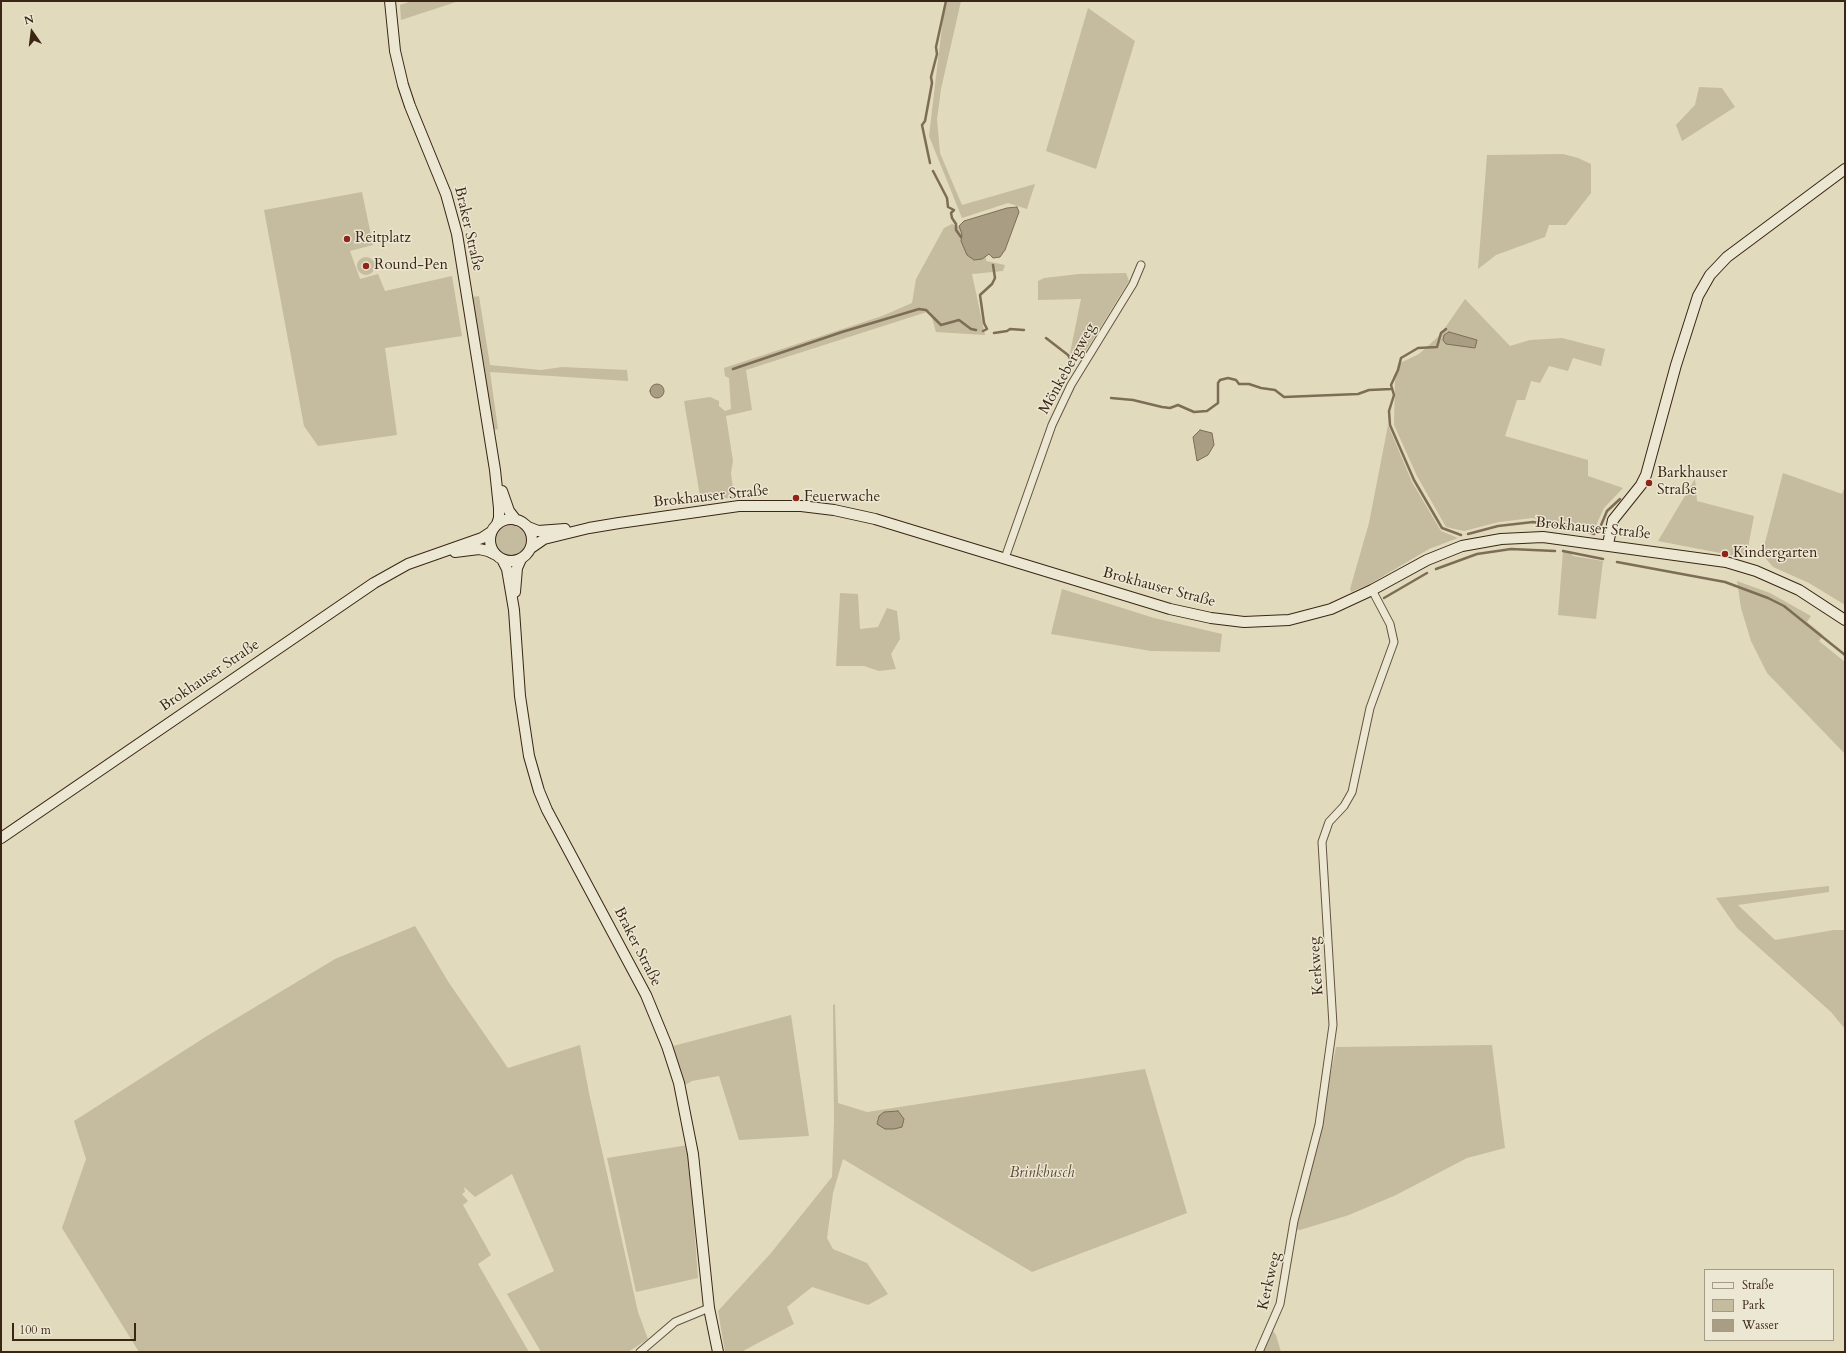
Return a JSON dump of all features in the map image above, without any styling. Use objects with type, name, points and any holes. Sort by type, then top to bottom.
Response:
[{"type":"street","name":"Braker Straße","points":[[390,1],[393,39],[403,85],[446,194],[457,234],[495,470],[499,514],[494,528]]},
{"type":"street","points":[[1608,544],[1613,520],[1641,485],[1646,475],[1676,365],[1698,296],[1710,275],[1727,257],[1845,169]]},
{"type":"street","name":"Mönkebergweg","points":[[1005,558],[1052,425],[1071,385],[1133,284],[1140,265]]},
{"type":"street","name":"Braker Straße","points":[[495,470],[508,511],[516,520]]},
{"type":"street","name":"Brokhauser Straße","points":[[528,527],[538,531],[589,528],[739,506],[801,506],[834,510],[875,519],[1170,609],[1197,616],[1232,621],[1289,620],[1331,609],[1372,590],[1427,560],[1462,546],[1480,542],[1523,537],[1543,537],[1608,544],[1716,560],[1750,569],[1800,590],[1845,620]]},
{"type":"street","points":[[510,519],[516,520],[528,527],[532,541],[530,548],[521,559],[514,561],[498,557],[489,543],[494,528],[510,519]]},
{"type":"street","name":"Brokhauser Straße","points":[[1,838],[374,583],[408,564],[482,538],[494,528]]},
{"type":"street","name":"Brokhauser Straße","points":[[530,548],[540,540],[589,528]]},
{"type":"street","name":"Brokhauser Straße","points":[[443,552],[479,549],[488,551],[498,557]]},
{"type":"street","name":"Braker Straße","points":[[498,557],[507,569],[514,610],[521,703],[529,756],[539,791],[547,810],[646,995],[667,1046],[679,1083],[693,1154],[709,1308],[718,1352]]},
{"type":"street","name":"Braker Straße","points":[[514,610],[517,568],[521,559]]},
{"type":"street","name":"Kerkweg","points":[[1259,1352],[1280,1304],[1294,1221],[1319,1125],[1333,1025],[1322,842],[1329,822],[1344,806],[1352,792],[1370,708],[1394,642],[1390,624],[1372,590]]},
{"type":"street","points":[[640,1352],[675,1322],[709,1308]]},
{"type":"green space","points":[[412,1],[459,1],[401,20],[400,5]]},
{"type":"green space","points":[[945,1],[961,1],[941,89],[937,119],[940,153],[962,205],[1035,184],[1027,209],[1008,203],[962,218],[929,136]]},
{"type":"green space","points":[[1088,8],[1135,41],[1096,169],[1046,151]]},
{"type":"green space","points":[[1699,87],[1722,88],[1735,107],[1682,141],[1676,125],[1695,105]]},
{"type":"green space","points":[[1563,154],[1578,158],[1591,164],[1591,193],[1566,225],[1549,225],[1545,237],[1496,255],[1478,269],[1487,155]]},
{"type":"green space","points":[[362,192],[373,245],[350,251],[360,279],[378,274],[385,291],[452,276],[462,336],[385,348],[397,435],[318,446],[304,426],[264,210]]},
{"type":"green space","points":[[952,224],[964,229],[986,250],[986,261],[1005,265],[1003,271],[972,274],[985,335],[936,332],[930,311],[746,370],[752,410],[726,416],[733,461],[731,473],[734,497],[701,502],[684,401],[710,397],[719,401],[719,406],[725,411],[731,409],[729,378],[725,376],[724,368],[882,316],[912,303],[916,279],[944,228]]},
{"type":"green space","name":"Round-Pen","points":[[366,257],[372,260],[375,266],[372,272],[366,275],[360,272],[357,266],[360,260]]},
{"type":"green space","points":[[1126,273],[1129,281],[1082,357],[1070,353],[1081,299],[1038,300],[1038,281],[1044,278],[1079,274]]},
{"type":"green space","points":[[479,296],[490,365],[541,370],[562,367],[627,370],[628,381],[490,372],[498,429],[493,430],[472,297]]},
{"type":"green space","points":[[1465,299],[1510,346],[1530,340],[1562,338],[1605,349],[1601,366],[1573,358],[1568,371],[1549,366],[1540,383],[1531,381],[1525,400],[1517,400],[1505,436],[1588,460],[1588,476],[1623,488],[1604,508],[1594,530],[1532,518],[1499,522],[1464,531],[1446,527],[1417,476],[1394,425],[1395,380],[1398,364],[1419,354],[1440,335]]},
{"type":"green space","points":[[1388,425],[1412,482],[1441,531],[1458,538],[1429,549],[1368,585],[1351,592],[1350,589],[1369,523]]},
{"type":"green space","points":[[1783,473],[1842,494],[1845,486],[1845,605],[1809,583],[1773,567],[1762,554]]},
{"type":"green space","points":[[1695,479],[1697,501],[1754,516],[1746,558],[1658,541]]},
{"type":"green space","points":[[511,524],[517,525],[524,531],[527,540],[526,546],[520,553],[511,556],[505,555],[498,549],[495,540],[496,534],[502,527]]},
{"type":"green space","points":[[1563,551],[1571,553],[1573,556],[1603,561],[1596,619],[1558,615]]},
{"type":"green space","points":[[1737,581],[1770,593],[1811,616],[1807,622],[1823,635],[1819,641],[1845,662],[1845,754],[1767,673],[1751,641],[1741,608]]},
{"type":"green space","points":[[1062,589],[1154,618],[1222,634],[1220,652],[1151,651],[1051,634]]},
{"type":"green space","points":[[840,593],[858,594],[860,629],[878,627],[887,608],[897,611],[900,639],[891,654],[896,669],[879,671],[864,666],[836,666]]},
{"type":"green space","points":[[1829,886],[1829,892],[1738,905],[1775,940],[1834,930],[1845,930],[1845,1029],[1831,1012],[1737,928],[1716,898]]},
{"type":"green space","points":[[415,926],[449,983],[508,1068],[580,1045],[589,1093],[638,1312],[648,1339],[628,1352],[541,1352],[507,1294],[554,1271],[512,1174],[475,1197],[464,1187],[465,1192],[462,1194],[468,1201],[463,1205],[491,1255],[478,1264],[529,1352],[139,1352],[62,1228],[86,1159],[74,1121],[207,1036],[335,959]]},
{"type":"green space","name":"Brinkbusch","points":[[835,1004],[838,1103],[867,1112],[1145,1069],[1187,1213],[1032,1272],[843,1159],[833,1193],[827,1238],[833,1249],[867,1263],[888,1294],[868,1305],[812,1287],[787,1307],[794,1324],[741,1352],[725,1352],[718,1311],[771,1253],[832,1177],[834,1121],[833,1005]]},
{"type":"green space","points":[[791,1015],[809,1136],[739,1140],[719,1076],[692,1081],[685,1085],[673,1046]]},
{"type":"green space","points":[[1492,1045],[1505,1148],[1467,1158],[1396,1195],[1349,1215],[1300,1230],[1294,1229],[1323,1081],[1329,1082],[1336,1047]]},
{"type":"green space","points":[[688,1145],[698,1278],[636,1292],[607,1158]]},
{"type":"green space","points":[[1273,1331],[1276,1335],[1281,1352],[1263,1352]]},
{"type":"water","points":[[1017,207],[1019,212],[1005,250],[1000,257],[993,258],[989,254],[982,259],[974,260],[967,255],[961,241],[962,234],[959,226],[964,221],[1007,208]]},
{"type":"water","points":[[1449,332],[1477,340],[1475,348],[1446,344],[1443,340],[1444,335]]},
{"type":"water","points":[[657,384],[662,386],[664,391],[662,396],[657,398],[652,396],[650,391],[652,386]]},
{"type":"water","points":[[1200,430],[1212,433],[1214,445],[1208,455],[1197,461],[1193,437]]},
{"type":"water","points":[[898,1111],[904,1119],[902,1127],[885,1129],[877,1124],[879,1116],[884,1112]]},
{"type":"waterway","points":[[930,163],[922,125],[925,121],[932,83],[931,77],[937,54],[936,47],[946,1]]},
{"type":"waterway","points":[[933,171],[947,198],[948,207],[954,210],[951,213],[952,218],[956,224],[956,230],[961,237]]},
{"type":"waterway","points":[[983,331],[987,329],[984,323],[980,295],[992,284],[995,278],[993,265]]},
{"type":"waterway","points":[[733,369],[842,332],[919,309],[926,310],[941,325],[959,320],[971,329],[976,330]]},
{"type":"waterway","points":[[994,333],[1007,331],[1010,329],[1024,330]]},
{"type":"waterway","points":[[1446,329],[1441,333],[1437,347],[1418,348],[1401,358],[1398,370],[1391,385],[1394,395],[1389,411],[1390,425],[1414,480],[1442,528],[1461,535]]},
{"type":"waterway","points":[[1046,338],[1068,355],[1074,365]]},
{"type":"waterway","points":[[1111,398],[1133,400],[1170,408],[1178,405],[1194,412],[1207,411],[1218,403],[1218,383],[1220,380],[1228,378],[1236,380],[1239,384],[1249,384],[1275,390],[1284,397],[1358,394],[1369,390],[1391,389]]},
{"type":"waterway","points":[[1468,534],[1498,526],[1533,522],[1584,530],[1594,534],[1599,530],[1607,511],[1620,499]]},
{"type":"waterway","points":[[1436,569],[1477,554],[1511,549],[1555,551]]},
{"type":"waterway","points":[[1563,551],[1603,559]]},
{"type":"waterway","points":[[1617,562],[1725,582],[1768,598],[1784,606],[1845,655]]},
{"type":"waterway","points":[[1384,598],[1427,573]]},
{"type":"place","name":"Reitplatz","points":[[347,239]]},
{"type":"place","name":"Round-Pen","points":[[366,266]]},
{"type":"place","name":"Barkhauser Straße","points":[[1649,483]]},
{"type":"place","name":"Feuerwache","points":[[796,498]]},
{"type":"place","name":"Kindergarten","points":[[1725,554]]}]
